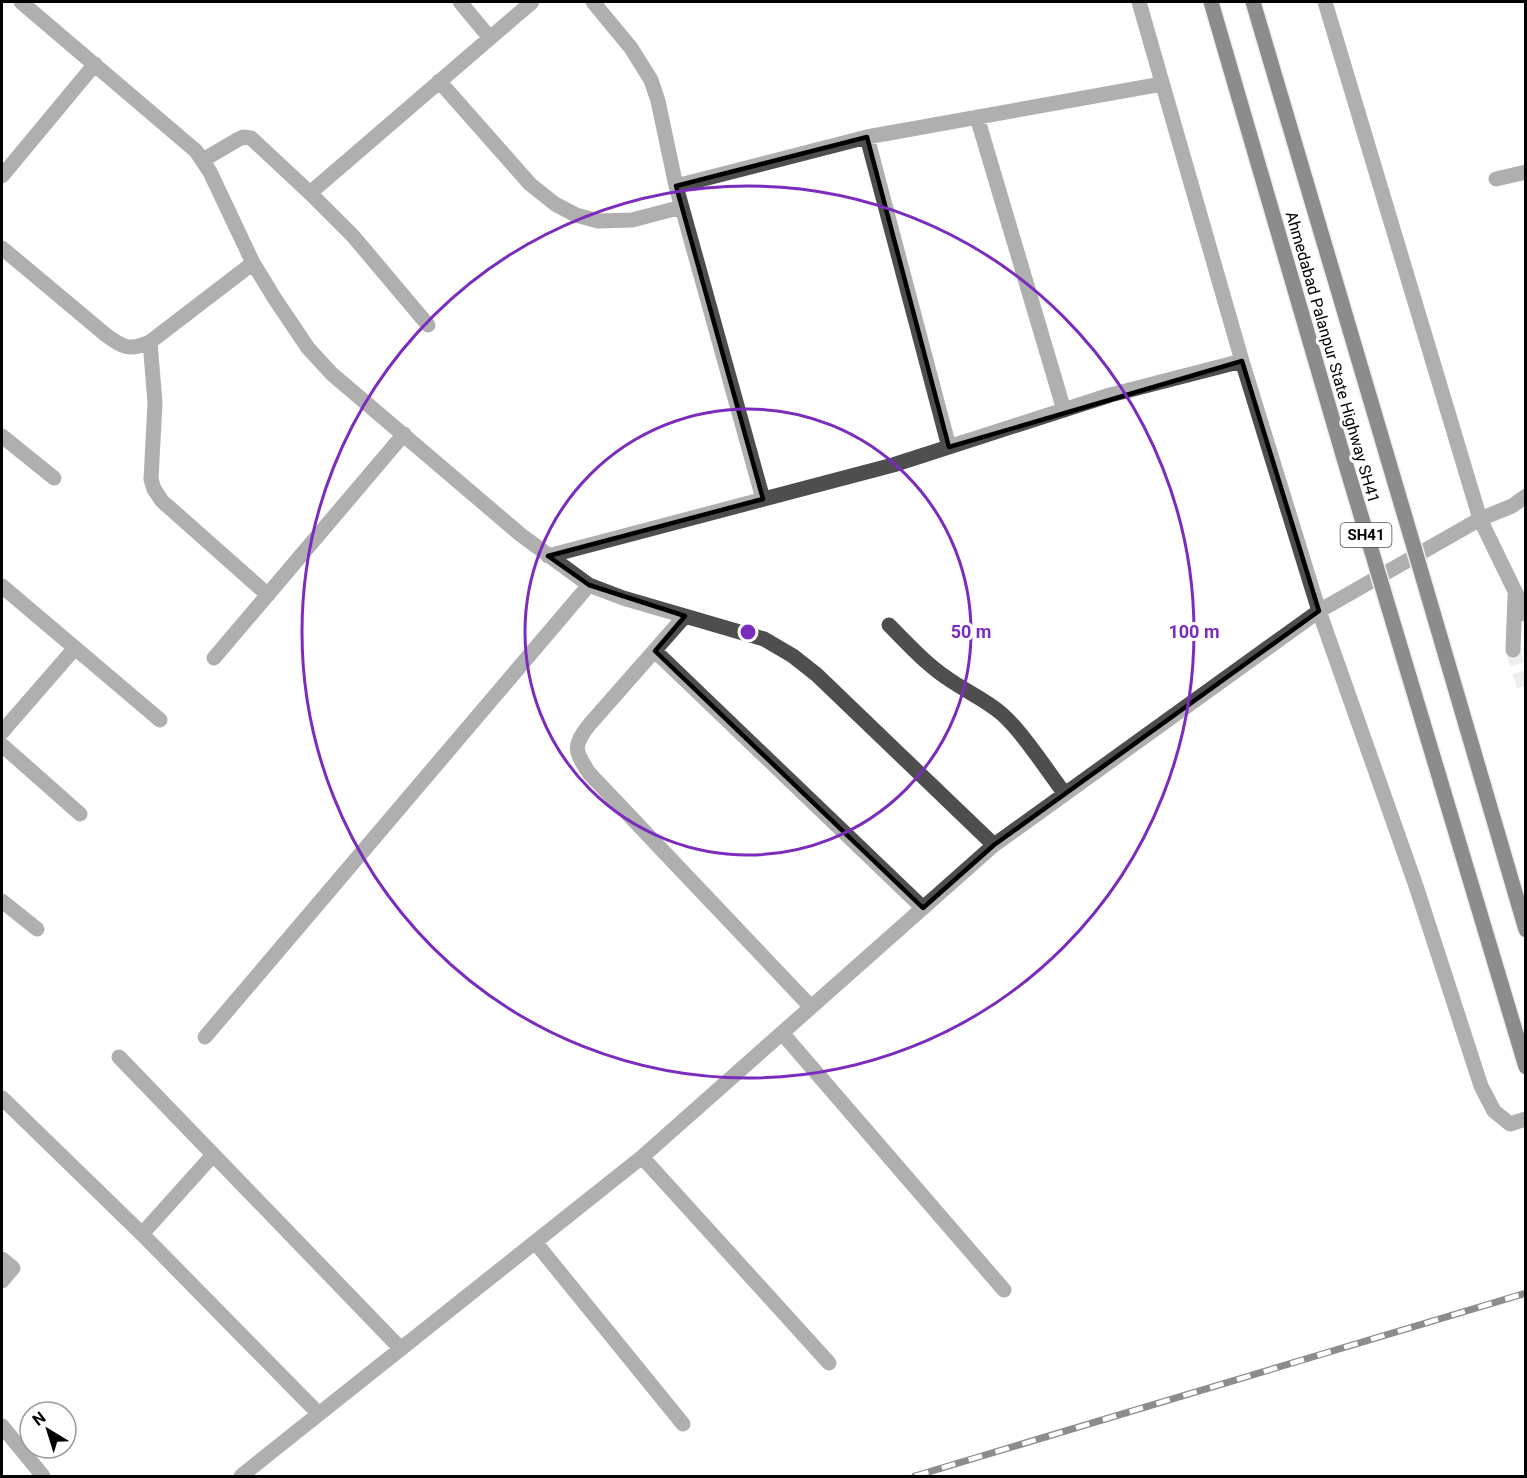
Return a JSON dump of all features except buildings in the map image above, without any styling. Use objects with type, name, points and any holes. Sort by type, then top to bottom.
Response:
[{"type":"main road","name":"Ahmedabad Palanpur State Highway SH41","points":[[1211,2],[1345,462],[1526,1067]]},
{"type":"main road","name":"Ahmedabad Palanpur State Highway SH41","points":[[1253,2],[1526,930]]},
{"type":"street","points":[[21,2],[196,151],[203,160],[253,263],[275,300],[308,348],[332,374],[521,535],[589,585],[623,598],[764,639],[793,656],[817,675],[994,845]]},
{"type":"street","points":[[460,2],[490,38]]},
{"type":"street","points":[[310,193],[532,2]]},
{"type":"street","points":[[592,2],[632,48],[651,80],[658,101],[676,186],[763,499]]},
{"type":"street","points":[[1139,2],[1242,361],[1319,611],[1416,885],[1481,1086],[1494,1111],[1510,1124],[1526,1119]]},
{"type":"street","points":[[1325,2],[1480,519],[1526,614]]},
{"type":"street","points":[[2,176],[95,64]]},
{"type":"street","points":[[439,81],[530,184],[555,204],[576,215],[598,221],[632,220],[682,207]]},
{"type":"street","points":[[676,186],[867,137],[1162,84]]},
{"type":"street","points":[[977,117],[1064,410]]},
{"type":"street","points":[[203,160],[237,140],[247,137],[254,142],[353,236],[428,325]]},
{"type":"street","points":[[867,137],[949,447]]},
{"type":"street","points":[[1496,179],[1526,172]]},
{"type":"street","points":[[2,248],[119,345],[130,348],[150,342],[253,263]]},
{"type":"street","points":[[150,342],[155,404],[150,479],[154,489],[162,501],[268,595]]},
{"type":"street","points":[[548,556],[893,465],[1110,396],[1242,361]]},
{"type":"street","points":[[214,658],[404,434]]},
{"type":"street","points":[[2,436],[54,478]]},
{"type":"street","points":[[241,1476],[642,1157],[994,845],[1319,611],[1480,519],[1512,506],[1526,496]]},
{"type":"street","points":[[205,1037],[589,585]]},
{"type":"street","points":[[2,586],[159,720]]},
{"type":"street","points":[[1513,650],[1515,593]]},
{"type":"street","points":[[685,616],[578,738],[577,749],[580,759],[589,773],[811,1007]]},
{"type":"street","points":[[889,625],[930,666],[1002,714],[1065,794]]},
{"type":"street","points":[[2,732],[75,648]]},
{"type":"street","points":[[655,651],[923,908]]},
{"type":"street","points":[[2,745],[80,814]]},
{"type":"street","points":[[2,901],[38,929]]},
{"type":"street","points":[[782,1033],[1004,1290]]},
{"type":"street","points":[[119,1057],[401,1349]]},
{"type":"street","points":[[2,1098],[142,1234],[319,1414]]},
{"type":"street","points":[[142,1234],[213,1155]]},
{"type":"street","points":[[642,1157],[829,1363]]},
{"type":"street","points":[[536,1242],[683,1424]]},
{"type":"street","points":[[2,1259],[13,1268],[2,1281]]},
{"type":"street","points":[[2,1426],[44,1476]]},
{"type":"street","points":[[2,1451],[17,1445]]},
{"type":"highlighted area","points":[[867,137],[949,447],[1242,361],[1319,611],[994,845],[923,908],[655,651],[685,616],[589,585],[548,556],[763,499],[676,186]]},
{"type":"tunnel","points":[[1513,650],[1526,693]]},
{"type":"railway","points":[[915,1476],[1526,1293]]}]
